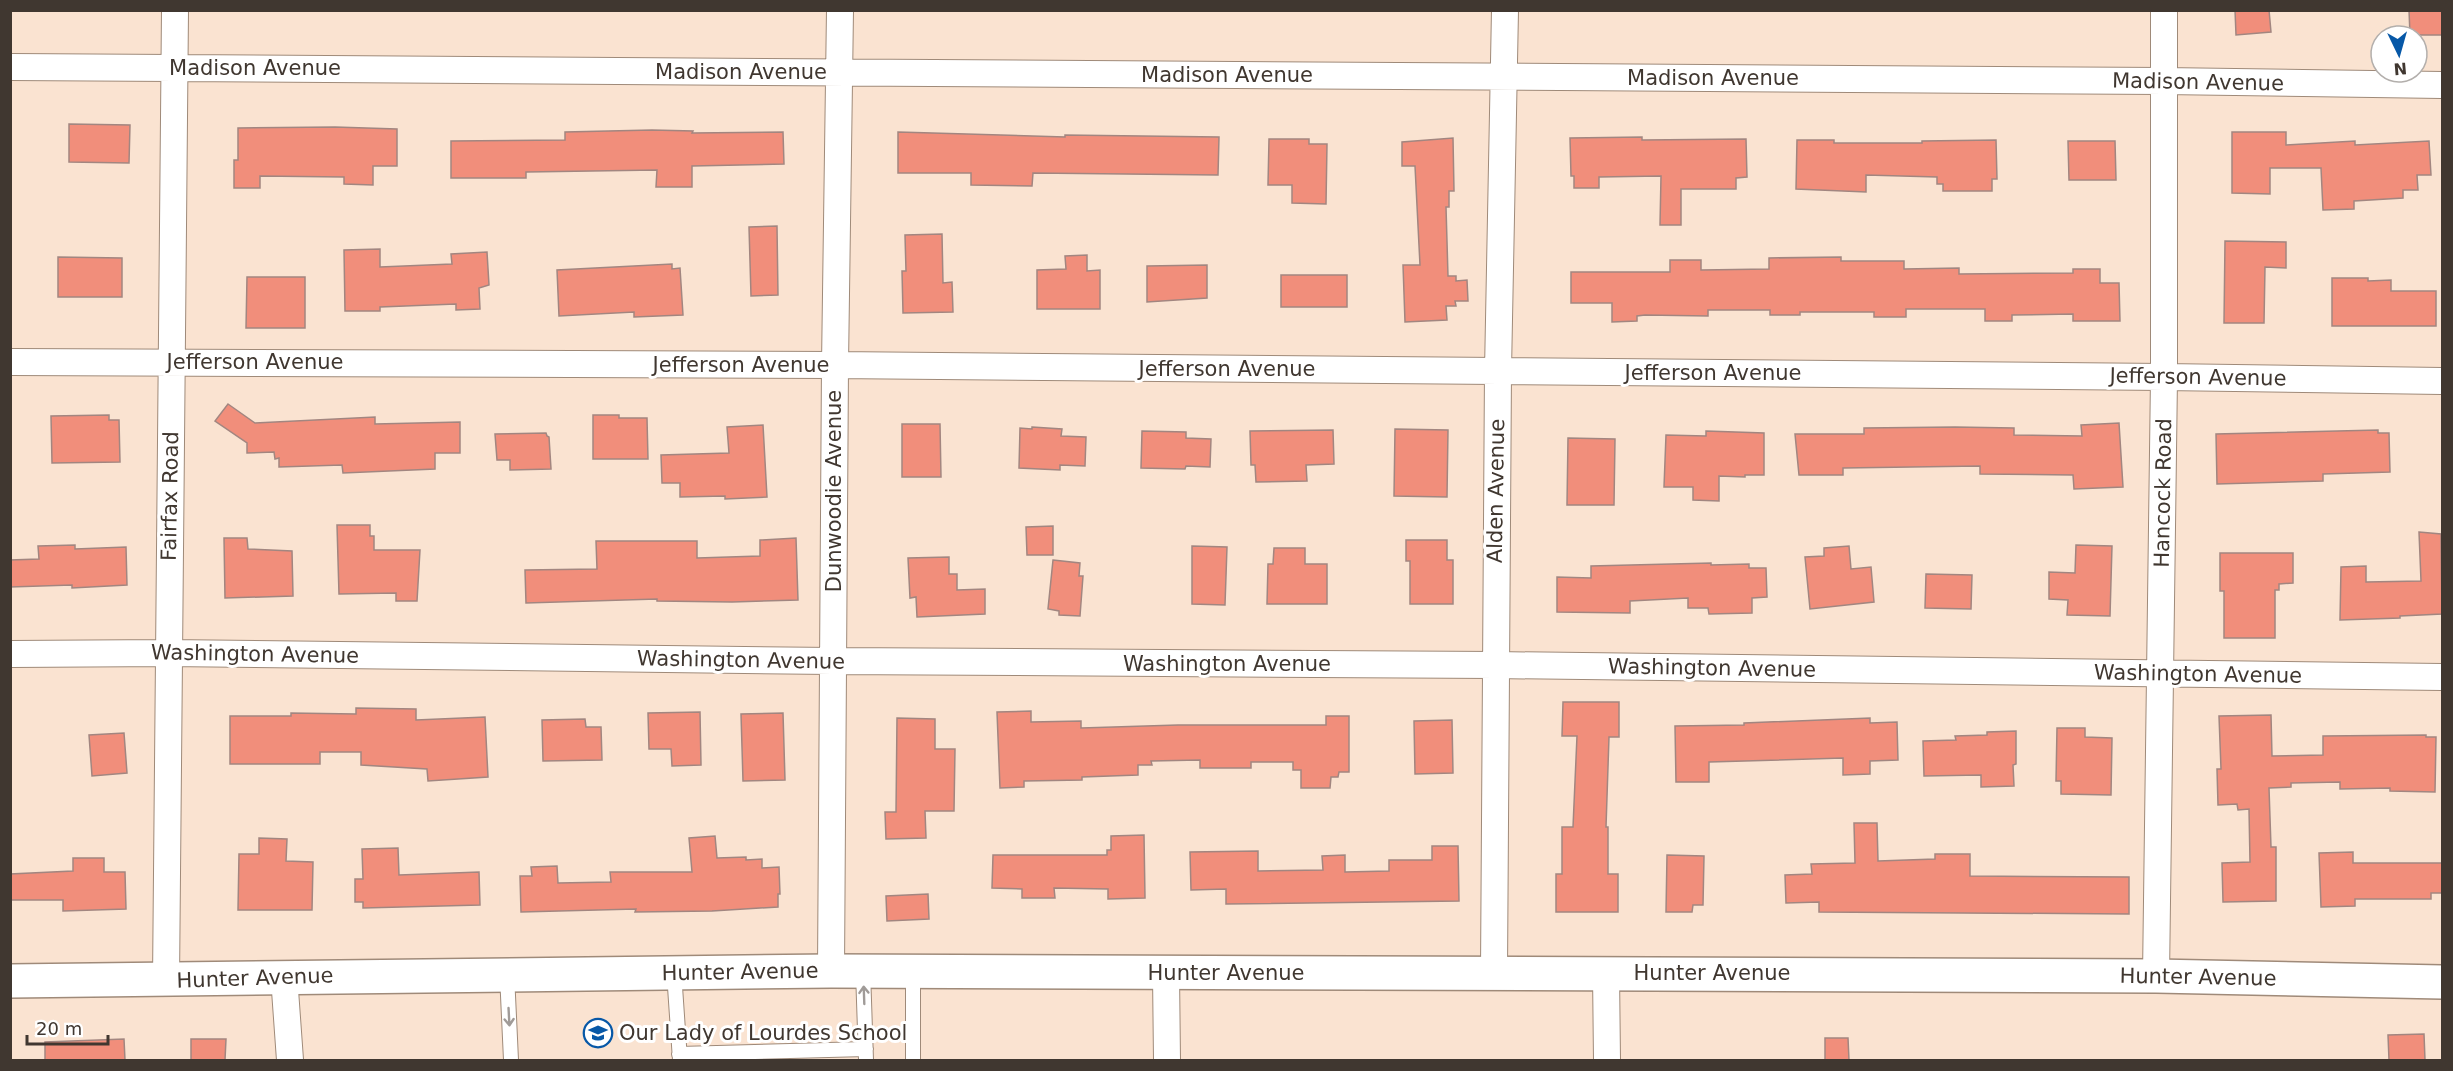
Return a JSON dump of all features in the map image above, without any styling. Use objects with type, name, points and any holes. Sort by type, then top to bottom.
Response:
[{"type":"street","name":"Fairfax Road","points":[[166,981],[175,10]]},
{"type":"street","name":"Dunwoodie Avenue","points":[[831,971],[832,662],[840,10]]},
{"type":"street","name":"Alden Avenue","points":[[1494,972],[1498,371],[1505,10]]},
{"type":"street","name":"Hancock Road","points":[[2156,976],[2164,376],[2164,10]]},
{"type":"street","name":"Madison Avenue","points":[[10,67],[2164,81],[2442,85]]},
{"type":"street","name":"Jefferson Avenue","points":[[10,362],[835,365],[2164,376],[2442,381]]},
{"type":"street","name":"Washington Avenue","points":[[10,654],[168,653],[832,662],[1495,665],[2442,678]]},
{"type":"street","name":"Hunter Avenue","points":[[10,981],[166,981],[284,976],[863,971],[1166,974],[1494,972],[2156,976],[2442,982]]},
{"type":"street","points":[[1606,973],[1606,1060]]},
{"type":"street","points":[[1166,974],[1167,1060]]},
{"type":"street","points":[[284,976],[290,1060]]},
{"type":"lane","points":[[674,972],[680,1057],[866,1054],[863,971]]},
{"type":"lane","points":[[913,972],[913,1060]]},
{"type":"lane","points":[[507,974],[511,1060]]},
{"type":"building","points":[[2235,10],[2269,10],[2271,32],[2236,35]]},
{"type":"building","points":[[2409,10],[2442,10],[2442,35],[2429,35],[2429,24],[2410,24]]},
{"type":"building","points":[[69,124],[130,125],[129,163],[69,162]]},
{"type":"building","points":[[238,128],[397,129],[397,166],[373,166],[373,185],[344,184],[344,177],[260,176],[260,188],[234,188],[234,160],[238,160]]},
{"type":"building","points":[[693,131],[692,133],[783,132],[784,164],[692,166],[692,187],[656,187],[657,170],[526,172],[526,178],[451,178],[451,141],[565,140],[565,132]]},
{"type":"building","points":[[898,132],[1065,137],[1065,135],[1219,137],[1218,175],[1033,173],[1032,186],[971,185],[971,173],[898,173]]},
{"type":"building","points":[[2232,132],[2286,132],[2286,145],[2355,141],[2355,145],[2429,141],[2431,175],[2417,175],[2418,190],[2403,190],[2403,198],[2354,201],[2354,209],[2323,210],[2321,168],[2270,168],[2270,194],[2232,193]]},
{"type":"building","points":[[1642,137],[1642,140],[1746,139],[1747,177],[1736,178],[1736,189],[1681,189],[1681,225],[1660,225],[1661,176],[1599,177],[1599,188],[1574,188],[1574,176],[1571,176],[1570,138]]},
{"type":"building","points":[[1453,138],[1454,191],[1449,191],[1449,207],[1446,207],[1448,276],[1456,276],[1456,281],[1467,280],[1468,301],[1455,301],[1456,306],[1446,306],[1447,320],[1405,322],[1403,265],[1420,265],[1415,166],[1402,166],[1402,142]]},
{"type":"building","points":[[1269,139],[1309,139],[1309,144],[1327,144],[1326,204],[1292,203],[1292,185],[1268,185]]},
{"type":"building","points":[[1797,140],[1834,140],[1834,143],[1922,143],[1922,141],[1996,140],[1997,179],[1992,179],[1992,191],[1943,191],[1943,184],[1937,184],[1937,177],[1866,175],[1866,192],[1796,189]]},
{"type":"building","points":[[2068,141],[2115,141],[2116,180],[2069,180]]},
{"type":"building","points":[[777,226],[778,295],[751,296],[749,227]]},
{"type":"building","points":[[942,234],[943,283],[952,282],[953,312],[903,313],[902,271],[906,271],[905,235]]},
{"type":"building","points":[[2225,241],[2286,242],[2286,268],[2265,267],[2264,323],[2224,323]]},
{"type":"building","points":[[380,249],[380,267],[452,264],[451,254],[487,252],[489,285],[479,288],[480,309],[456,310],[456,304],[380,307],[380,311],[345,311],[344,250]]},
{"type":"building","points":[[1087,255],[1087,271],[1100,270],[1100,309],[1037,309],[1037,270],[1066,269],[1065,256]]},
{"type":"building","points":[[58,257],[122,258],[122,297],[58,297]]},
{"type":"building","points":[[1841,257],[1841,261],[1904,261],[1904,269],[1959,268],[1959,274],[2073,273],[2073,269],[2100,269],[2100,283],[2119,283],[2120,321],[2073,321],[2073,314],[2012,315],[2012,321],[1985,321],[1985,309],[1906,309],[1906,317],[1874,317],[1874,312],[1800,312],[1800,315],[1770,315],[1770,310],[1708,310],[1708,316],[1645,315],[1637,316],[1637,321],[1612,322],[1612,303],[1571,303],[1571,272],[1670,272],[1670,260],[1701,260],[1701,270],[1769,269],[1769,258]]},
{"type":"building","points":[[672,264],[672,269],[680,268],[683,315],[634,317],[634,312],[559,316],[557,270]]},
{"type":"building","points":[[1207,265],[1207,298],[1147,302],[1147,266]]},
{"type":"building","points":[[1281,275],[1347,275],[1347,307],[1281,307]]},
{"type":"building","points":[[247,277],[305,277],[305,328],[246,328]]},
{"type":"building","points":[[2332,278],[2391,280],[2391,291],[2436,291],[2436,326],[2332,326]]},
{"type":"building","points":[[228,404],[255,423],[375,417],[375,424],[460,422],[460,453],[435,453],[435,469],[343,473],[342,465],[279,467],[279,458],[275,459],[274,452],[247,453],[247,443],[215,421]]},
{"type":"building","points":[[109,415],[109,420],[119,420],[120,462],[52,463],[51,416]]},
{"type":"building","points":[[593,415],[647,418],[648,459],[593,459]]},
{"type":"building","points":[[2119,423],[2123,487],[2074,489],[2073,475],[1980,474],[1980,466],[1843,468],[1843,475],[1799,475],[1795,434],[1864,434],[1864,428],[1955,427],[2014,428],[2014,435],[2082,436],[2081,425]]},
{"type":"building","points":[[902,424],[940,424],[941,477],[902,477]]},
{"type":"building","points":[[763,425],[767,497],[725,499],[725,496],[680,497],[680,483],[662,483],[661,455],[729,453],[727,427]]},
{"type":"building","points":[[1032,427],[1062,429],[1061,436],[1086,437],[1085,466],[1060,465],[1060,470],[1019,468],[1020,428],[1032,429]]},
{"type":"building","points":[[1395,429],[1448,430],[1447,497],[1394,496]]},
{"type":"building","points":[[1333,430],[1334,464],[1306,465],[1307,481],[1256,482],[1255,465],[1251,465],[1250,431]]},
{"type":"building","points":[[2378,430],[2378,433],[2389,433],[2390,472],[2323,474],[2323,481],[2217,484],[2216,434]]},
{"type":"building","points":[[1142,431],[1186,432],[1186,438],[1211,439],[1210,467],[1141,468]]},
{"type":"building","points":[[1706,431],[1764,433],[1764,475],[1719,476],[1719,501],[1693,500],[1693,487],[1664,487],[1666,435],[1706,436]]},
{"type":"building","points":[[546,433],[549,437],[551,469],[510,470],[510,460],[497,460],[495,434]]},
{"type":"building","points":[[1568,438],[1615,439],[1614,505],[1567,505]]},
{"type":"building","points":[[337,525],[370,525],[370,536],[374,536],[374,550],[420,550],[417,601],[396,601],[396,593],[339,594]]},
{"type":"building","points":[[1053,526],[1053,555],[1027,555],[1026,527]]},
{"type":"building","points":[[2419,532],[2441,534],[2442,614],[2340,620],[2341,567],[2366,566],[2366,582],[2421,581]]},
{"type":"building","points":[[224,538],[247,538],[248,549],[292,551],[293,596],[225,598]]},
{"type":"building","points":[[796,538],[798,600],[732,602],[657,601],[657,599],[526,603],[525,570],[597,569],[596,541],[697,541],[697,558],[760,556],[760,540]]},
{"type":"building","points":[[1406,540],[1447,540],[1447,560],[1453,560],[1453,604],[1410,604],[1410,561],[1406,561]]},
{"type":"building","points":[[75,545],[75,549],[126,547],[127,585],[72,588],[72,585],[10,587],[10,560],[39,559],[38,546]]},
{"type":"building","points":[[2076,545],[2112,546],[2110,616],[2067,615],[2068,600],[2049,599],[2049,572],[2075,573]]},
{"type":"building","points":[[1192,546],[1227,547],[1225,605],[1192,604]]},
{"type":"building","points":[[1849,546],[1851,569],[1871,567],[1874,602],[1810,609],[1805,557],[1824,556],[1824,548]]},
{"type":"building","points":[[1274,548],[1305,548],[1305,564],[1327,564],[1327,604],[1267,604],[1268,564],[1273,564]]},
{"type":"building","points":[[2220,553],[2293,553],[2293,583],[2279,584],[2279,590],[2275,590],[2275,638],[2224,638],[2224,591],[2220,591]]},
{"type":"building","points":[[949,557],[949,574],[957,574],[957,590],[985,589],[985,614],[917,617],[916,597],[910,598],[908,558]]},
{"type":"building","points":[[1053,560],[1080,563],[1079,576],[1083,576],[1080,616],[1059,615],[1059,611],[1048,609]]},
{"type":"building","points":[[1711,563],[1711,565],[1749,564],[1749,568],[1766,568],[1767,597],[1752,598],[1752,613],[1709,614],[1708,608],[1688,608],[1688,598],[1630,601],[1630,613],[1557,612],[1557,577],[1591,578],[1591,566]]},
{"type":"building","points":[[1926,574],[1972,575],[1971,609],[1925,608]]},
{"type":"building","points":[[1563,702],[1619,702],[1619,737],[1609,737],[1606,827],[1608,827],[1608,874],[1618,874],[1618,912],[1556,912],[1556,874],[1562,874],[1562,827],[1573,827],[1577,736],[1562,736]]},
{"type":"building","points":[[356,708],[416,709],[416,720],[485,717],[488,777],[428,781],[427,769],[361,765],[361,752],[320,752],[320,764],[230,764],[230,716],[291,716],[291,713],[356,714]]},
{"type":"building","points":[[1031,711],[1031,722],[1081,721],[1081,728],[1178,725],[1326,725],[1326,716],[1349,716],[1349,772],[1339,772],[1338,777],[1331,777],[1330,788],[1301,788],[1301,770],[1293,770],[1293,762],[1251,762],[1251,768],[1200,768],[1200,760],[1151,761],[1152,765],[1138,765],[1138,775],[1082,777],[1082,780],[1024,781],[1024,787],[1000,788],[997,712]]},
{"type":"building","points":[[700,712],[701,765],[672,766],[671,749],[649,749],[648,713]]},
{"type":"building","points":[[783,713],[785,780],[743,781],[741,714]]},
{"type":"building","points":[[2271,715],[2272,756],[2323,755],[2323,736],[2426,735],[2426,737],[2436,737],[2435,792],[2390,791],[2390,788],[2340,789],[2340,782],[2291,783],[2291,787],[2269,788],[2271,847],[2276,847],[2276,901],[2223,902],[2222,863],[2250,862],[2249,809],[2238,810],[2237,804],[2218,805],[2217,769],[2221,769],[2219,716]]},
{"type":"building","points":[[897,718],[935,719],[935,749],[955,749],[954,811],[925,811],[926,838],[886,839],[885,812],[896,812]]},
{"type":"building","points":[[1870,718],[1870,723],[1897,722],[1898,760],[1870,761],[1870,774],[1843,775],[1843,758],[1709,762],[1709,782],[1676,782],[1675,726],[1744,725],[1744,723]]},
{"type":"building","points":[[585,719],[586,727],[601,727],[602,760],[543,761],[542,720]]},
{"type":"building","points":[[1452,720],[1453,773],[1415,774],[1414,721]]},
{"type":"building","points":[[2057,728],[2085,728],[2085,737],[2112,738],[2111,795],[2061,794],[2061,781],[2056,781]]},
{"type":"building","points":[[2016,731],[2014,786],[1981,787],[1981,775],[1924,776],[1923,741],[1956,740],[1955,736]]},
{"type":"building","points":[[124,733],[127,773],[92,776],[89,735]]},
{"type":"building","points":[[1854,823],[1877,823],[1878,861],[1935,859],[1935,854],[1970,854],[1970,876],[2129,877],[2129,914],[1819,912],[1819,902],[1786,903],[1785,875],[1812,874],[1811,864],[1855,863]]},
{"type":"building","points":[[1144,835],[1145,898],[1108,899],[1108,889],[1054,888],[1055,898],[1022,898],[1022,889],[992,888],[993,855],[1107,855],[1107,850],[1111,850],[1111,836]]},
{"type":"building","points":[[715,836],[717,858],[762,859],[762,868],[779,867],[778,907],[712,911],[635,912],[636,909],[521,912],[520,876],[532,876],[531,867],[557,866],[558,883],[611,882],[610,872],[692,872],[689,838]]},
{"type":"building","points":[[259,838],[287,839],[286,861],[313,862],[312,910],[238,910],[239,854],[259,854]]},
{"type":"building","points":[[1432,846],[1458,846],[1459,901],[1226,904],[1226,889],[1191,890],[1190,852],[1258,851],[1258,871],[1323,870],[1322,856],[1345,855],[1345,872],[1389,871],[1389,860],[1432,860]]},
{"type":"building","points":[[398,848],[399,875],[479,872],[480,905],[363,908],[363,902],[355,902],[355,879],[363,879],[362,849]]},
{"type":"building","points":[[2353,852],[2353,863],[2442,863],[2442,893],[2431,893],[2431,899],[2355,899],[2355,906],[2321,907],[2319,853]]},
{"type":"building","points":[[1667,855],[1704,856],[1703,905],[1693,905],[1692,912],[1666,912]]},
{"type":"building","points":[[73,858],[104,858],[104,872],[125,872],[126,909],[63,911],[63,900],[10,900],[10,874],[73,871]]},
{"type":"building","points":[[928,894],[929,919],[887,921],[886,896]]},
{"type":"building","points":[[2424,1034],[2425,1060],[2389,1060],[2388,1035]]},
{"type":"building","points":[[1825,1038],[1848,1038],[1849,1060],[1825,1060]]},
{"type":"building","points":[[124,1039],[125,1060],[45,1060],[45,1042]]},
{"type":"building","points":[[191,1039],[226,1039],[225,1060],[191,1060]]},
{"type":"place","name":"Our Lady of Lourdes School","points":[[598,1033]]}]
